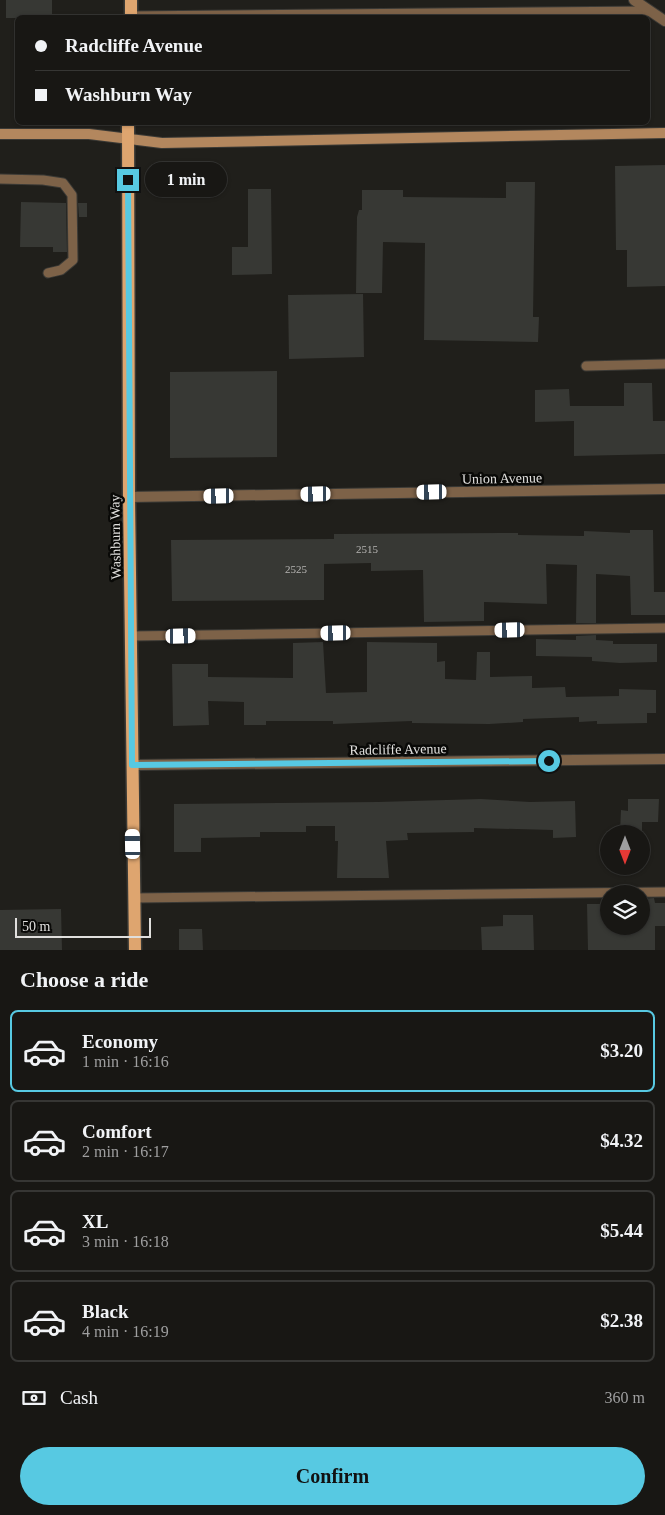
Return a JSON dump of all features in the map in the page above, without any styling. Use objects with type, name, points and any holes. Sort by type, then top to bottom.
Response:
[{"type":"main road","points":[[130,0],[131,15]]},
{"type":"main road","name":"Washburn Way","points":[[128,125],[129,497],[135,950]]},
{"type":"main road","points":[[0,134],[89,134],[162,143],[665,133]]},
{"type":"street","points":[[634,0],[665,21]]},
{"type":"street","name":"Union Avenue","points":[[129,497],[665,489]]},
{"type":"street","name":"Radcliffe Avenue","points":[[132,765],[665,759]]},
{"type":"lane","points":[[235,15],[650,11]]},
{"type":"lane","points":[[0,179],[43,180],[63,183],[72,195],[73,260],[61,270],[48,273]]},
{"type":"lane","points":[[586,366],[665,364]]},
{"type":"lane","points":[[132,636],[665,628]]},
{"type":"lane","points":[[134,898],[665,892]]},
{"type":"building","points":[[6,0],[52,0],[52,15],[15,15],[15,18],[6,18]]},
{"type":"building","points":[[665,165],[665,286],[627,287],[627,250],[616,250],[615,166]]},
{"type":"building","points":[[506,182],[535,182],[533,317],[539,317],[538,342],[424,340],[425,243],[383,242],[382,293],[356,293],[357,217],[359,210],[362,210],[362,190],[403,190],[403,197],[506,198]]},
{"type":"building","points":[[248,189],[271,189],[272,274],[232,275],[232,247],[248,247]]},
{"type":"building","points":[[21,202],[66,203],[67,252],[53,252],[53,247],[20,247]]},
{"type":"building","points":[[78,203],[87,203],[87,217],[79,217]]},
{"type":"building","points":[[363,294],[364,357],[289,359],[288,295]]},
{"type":"building","points":[[277,371],[277,457],[170,458],[170,372]]},
{"type":"building","points":[[624,383],[652,383],[653,421],[665,421],[665,454],[574,456],[574,421],[535,422],[535,390],[569,389],[570,406],[624,406]]},
{"type":"building","points":[[630,530],[653,530],[654,592],[665,592],[665,615],[631,615],[630,576],[596,574],[596,623],[576,623],[577,565],[546,564],[547,604],[484,602],[484,621],[424,622],[423,570],[371,571],[371,563],[324,564],[324,600],[172,601],[171,540],[334,539],[334,534],[518,533],[518,535],[584,536],[584,531],[630,533]]},
{"type":"building","points":[[596,635],[596,640],[613,641],[613,644],[657,644],[657,662],[620,663],[592,661],[592,657],[536,656],[536,639],[576,640],[576,636]]},
{"type":"building","points":[[323,642],[326,693],[367,692],[367,642],[437,643],[437,662],[445,661],[445,679],[476,680],[477,652],[490,652],[490,677],[532,676],[532,688],[565,687],[566,697],[619,696],[619,689],[656,690],[656,713],[647,713],[647,723],[597,724],[597,721],[579,722],[579,717],[523,719],[523,722],[489,724],[412,723],[412,721],[333,724],[333,721],[266,721],[266,725],[244,725],[244,702],[208,701],[209,725],[173,726],[172,664],[208,664],[208,677],[293,678],[293,643]]},
{"type":"building","points":[[481,799],[530,802],[575,801],[576,837],[553,838],[553,830],[474,828],[474,832],[407,833],[408,840],[386,841],[389,878],[337,878],[338,841],[335,841],[335,826],[306,826],[306,832],[260,832],[260,837],[201,838],[201,852],[174,852],[174,804]]},
{"type":"building","points":[[628,799],[659,799],[658,822],[642,822],[642,825],[620,825],[621,810],[628,811]]},
{"type":"building","points":[[650,898],[654,898],[655,903],[665,903],[665,926],[655,926],[655,950],[588,950],[587,904],[600,904],[600,935],[650,935]]},
{"type":"building","points":[[61,909],[62,950],[0,950],[0,910]]},
{"type":"building","points":[[503,915],[533,915],[534,950],[482,950],[481,927],[503,926]]},
{"type":"building","points":[[179,929],[202,929],[203,950],[179,950]]},
{"type":"route","points":[[128,180],[132,765],[549,761]]}]
